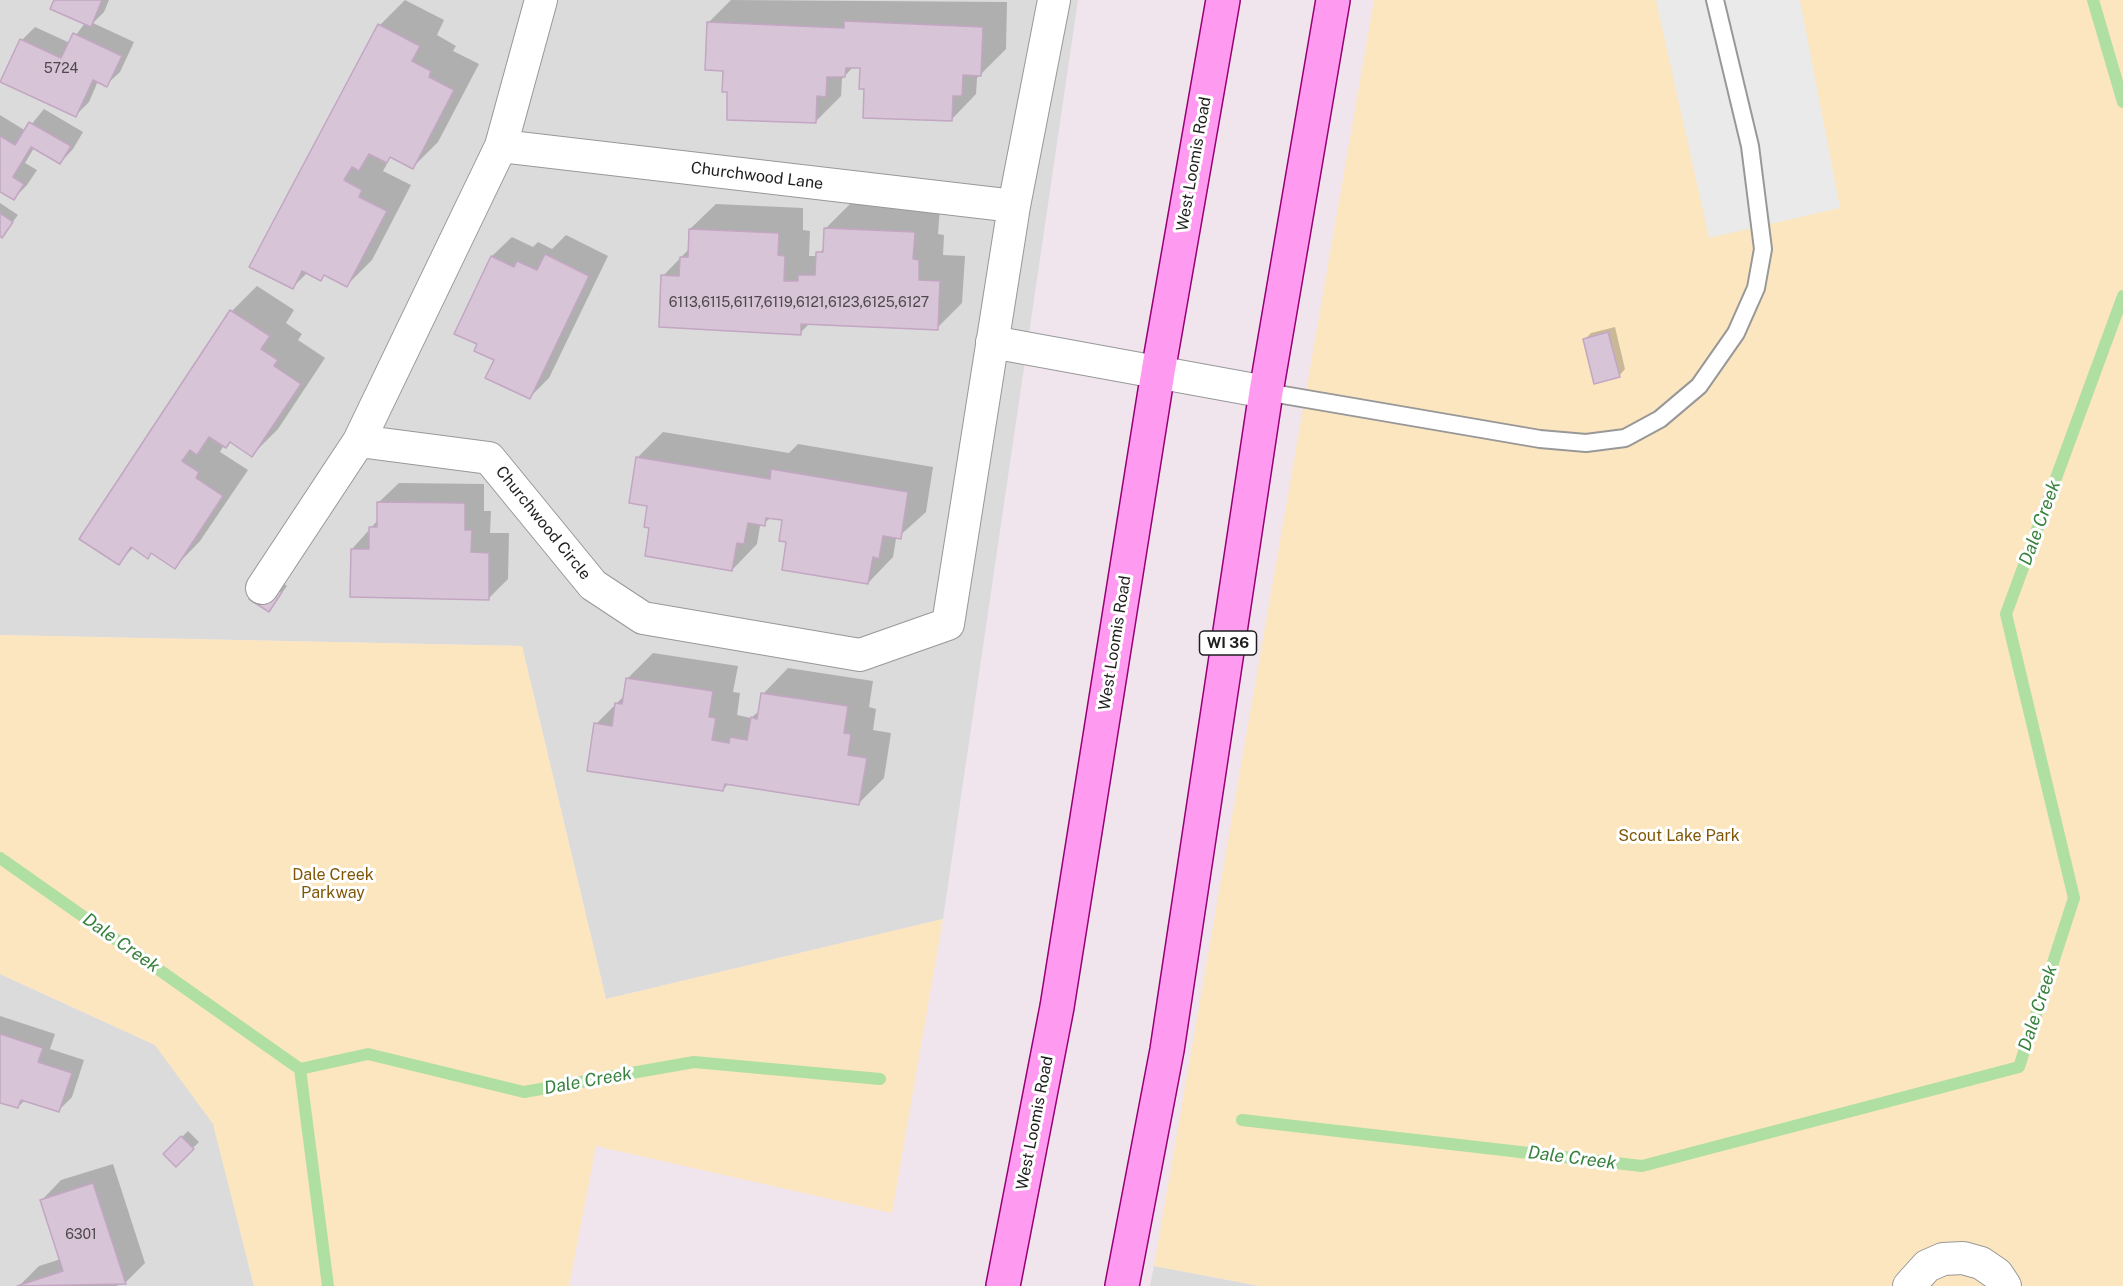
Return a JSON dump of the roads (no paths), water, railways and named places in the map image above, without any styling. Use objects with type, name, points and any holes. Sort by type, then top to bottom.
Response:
[{"type":"main road","name":"West Loomis Road","points":[[1004,1286],[1059,996],[1158,372],[1223,0]]},
{"type":"main road","name":"WI 36","points":[[1122,1286],[1167,1050],[1266,392],[1333,0]]},
{"type":"street","points":[[262,588],[359,441],[501,146],[541,0]]},
{"type":"street","points":[[1054,0],[1014,206],[992,342],[1266,392]]},
{"type":"street","name":"Churchwood Lane","points":[[501,146],[1014,206]]},
{"type":"street","name":"Churchwood Circle","points":[[359,441],[489,458],[593,585],[643,618],[860,655],[948,624],[992,342]]},
{"type":"street","points":[[1909,1286],[1927,1266],[1944,1259],[1963,1258],[1981,1263],[1997,1274],[2005,1286]]},
{"type":"lane","points":[[1266,392],[1540,439],[1586,443],[1625,438],[1660,419],[1699,386],[1736,333],[1756,288],[1763,249],[1750,146],[1715,0]]},
{"type":"waterway","name":"Dale Creek","points":[[2093,0],[2123,102]]},
{"type":"waterway","name":"Dale Creek","points":[[1242,1120],[1642,1166],[2019,1067],[2074,898],[2006,614],[2123,296]]},
{"type":"waterway","name":"Dale Creek","points":[[0,858],[300,1069],[328,1286]]},
{"type":"waterway","name":"Dale Creek","points":[[300,1069],[368,1054],[524,1092],[694,1062],[880,1079]]},
{"type":"park label","name":"Scout Lake Park","points":[[1679,836]]},
{"type":"park label","name":"Dale Creek Parkway","points":[[333,884]]}]
